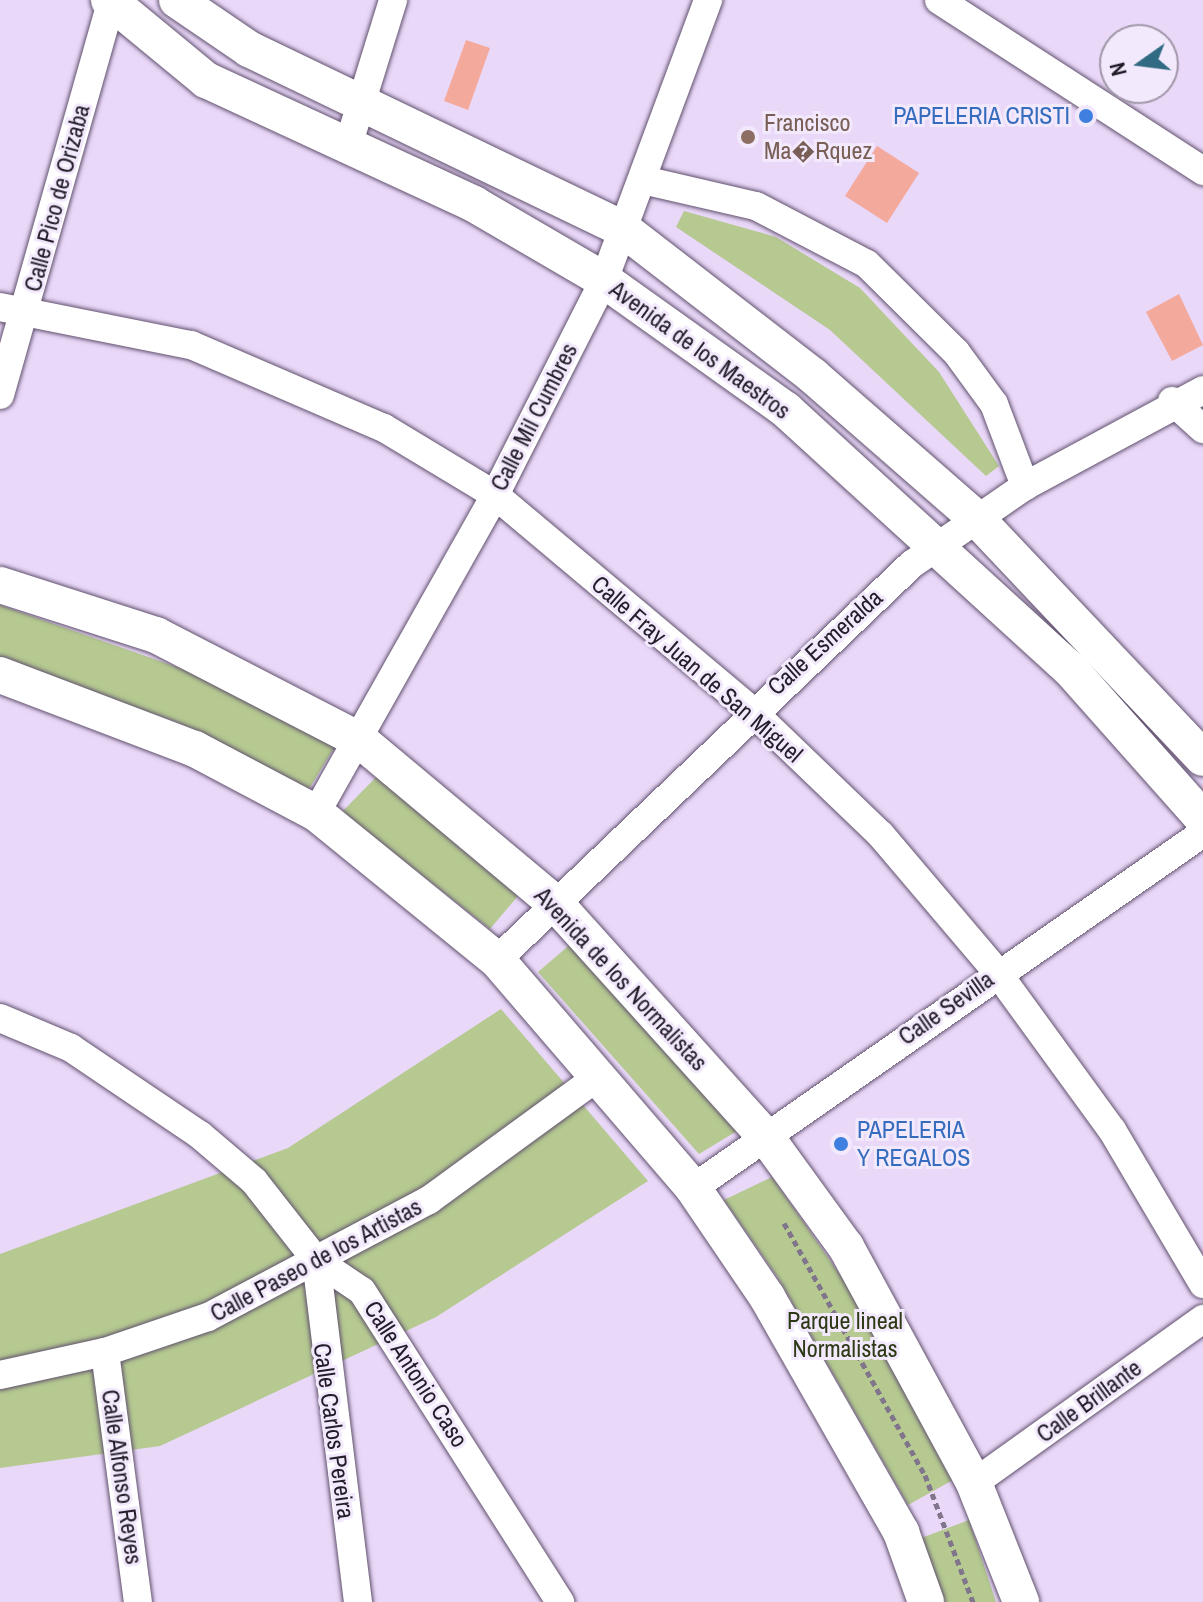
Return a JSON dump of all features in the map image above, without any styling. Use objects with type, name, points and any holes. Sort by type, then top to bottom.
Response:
[{"type":"street","name":"Avenida de los Maestros","points":[[177,0],[249,49],[623,229],[813,376],[976,518],[1203,758]]},
{"type":"street","points":[[347,149],[393,0]]},
{"type":"street","name":"Calle Mil Cumbres","points":[[316,813],[361,741],[495,495],[604,280],[708,0]]},
{"type":"street","points":[[939,0],[1203,171]]},
{"type":"street","name":"Avenida de los Maestros","points":[[111,1],[206,80],[347,149],[474,204],[604,280],[786,410],[940,543],[1070,669],[1203,819]]},
{"type":"street","name":"Calle Pico de Orizaba","points":[[0,395],[13,308],[111,1]]},
{"type":"street","points":[[643,180],[756,206],[867,264],[956,352],[994,404],[1025,486]]},
{"type":"street","name":"Calle Fray Juan de San Miguel","points":[[13,308],[191,345],[275,378],[384,428],[495,495],[751,710],[881,835],[997,972],[1112,1130],[1203,1284]]},
{"type":"street","name":"Calle Esmeralda","points":[[497,960],[751,710],[940,543],[1025,486],[1172,401],[1203,390]]},
{"type":"street","points":[[1172,401],[1203,429]]},
{"type":"street","name":"Avenida de los Normalistas","points":[[0,585],[156,635],[361,741],[555,903],[766,1137],[846,1247],[974,1483],[1021,1602]]},
{"type":"street","points":[[0,675],[195,749],[316,813],[400,874],[497,960],[693,1188],[836,1414],[901,1532],[926,1602]]},
{"type":"street","name":"Calle Sevilla","points":[[693,1188],[997,972],[1203,833]]},
{"type":"street","name":"Calle Antonio Caso","points":[[0,1018],[71,1048],[200,1135],[254,1181],[316,1260],[362,1291],[560,1602]]},
{"type":"street","name":"Calle Paseo de los Artistas","points":[[0,1375],[105,1352],[208,1317],[429,1200],[599,1076]]},
{"type":"street","name":"Calle Carlos Pereira","points":[[316,1260],[358,1602]]},
{"type":"street","name":"Calle Brillante","points":[[974,1483],[1203,1319]]},
{"type":"street","name":"Calle Alfonso Reyes","points":[[105,1352],[138,1602]]},
{"type":"green space","points":[[684,211],[776,237],[860,288],[939,372],[999,466],[986,476],[830,330],[676,227]]},
{"type":"green space","points":[[0,605],[211,679],[336,745],[306,794],[179,723],[0,660]]},
{"type":"green space","points":[[378,775],[523,890],[490,929],[342,812]]},
{"type":"green space","points":[[573,942],[737,1131],[699,1154],[538,972]]},
{"type":"green space","points":[[501,1009],[648,1181],[436,1317],[160,1446],[0,1468],[0,1254],[288,1148]]},
{"type":"green space","name":"Parque lineal Normalistas","points":[[772,1177],[871,1319],[953,1480],[908,1505],[778,1278],[724,1200]]},
{"type":"green space","points":[[969,1520],[996,1602],[938,1602],[916,1540]]},
{"type":"building","points":[[466,40],[490,48],[468,110],[444,101]]},
{"type":"building","points":[[877,146],[919,173],[887,223],[845,196]]},
{"type":"building","points":[[1179,294],[1203,345],[1172,361],[1146,312]]},
{"type":"place","name":"PAPELERIA CRISTI","points":[[1086,116]]},
{"type":"place","name":"Francisco Ma�Rquez","points":[[748,137]]},
{"type":"place","name":"PAPELERIA Y REGALOS","points":[[841,1144]]}]
